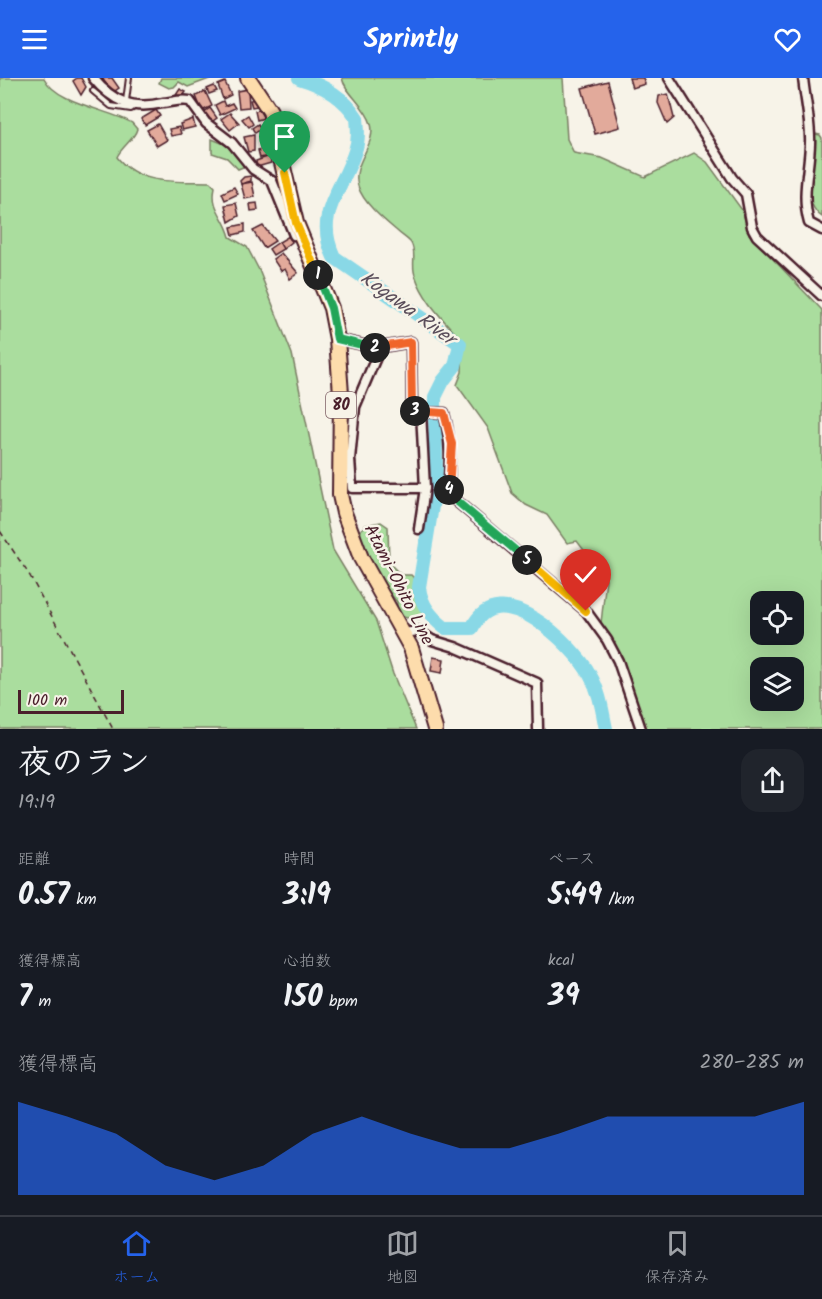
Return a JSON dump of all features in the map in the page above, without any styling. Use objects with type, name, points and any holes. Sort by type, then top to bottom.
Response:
[{"type":"main road","name":"Atami-Ohito Line","points":[[248,78],[270,111],[296,223],[325,288],[337,339],[341,394],[340,495],[344,513],[361,558],[418,664],[435,729]]},
{"type":"street","points":[[93,78],[109,96],[131,105],[190,101],[206,123],[232,143],[253,169],[272,181],[299,247],[312,262]]},
{"type":"street","points":[[669,78],[732,178],[746,194],[752,227],[757,236],[822,296]]},
{"type":"street","points":[[802,78],[811,143],[804,191],[806,212],[809,223],[822,230]]},
{"type":"street","points":[[337,339],[380,348],[411,342],[412,408],[424,412],[442,412],[452,444],[448,494],[574,600],[591,618],[618,661],[641,729]]},
{"type":"street","points":[[380,348],[357,401],[350,459],[351,486],[354,489],[425,488]]},
{"type":"street","points":[[419,530],[425,488],[424,412]]},
{"type":"street","points":[[403,633],[419,630],[432,640],[455,647],[537,683],[539,689],[538,729]]},
{"type":"lane","points":[[93,91],[116,108],[131,109],[129,78]]},
{"type":"path","points":[[0,531],[30,576],[113,729]]},
{"type":"green space","points":[[0,78],[44,78],[51,87],[71,100],[132,123],[137,129],[117,157],[136,173],[159,180],[210,182],[215,187],[216,207],[230,237],[247,247],[259,270],[292,354],[333,550],[376,621],[393,674],[416,729],[0,729]]},
{"type":"green space","points":[[161,78],[212,78],[188,87],[179,82],[169,88],[159,83]]},
{"type":"green space","points":[[342,78],[563,78],[567,139],[574,153],[602,158],[645,177],[694,153],[707,162],[742,210],[749,234],[822,310],[822,729],[644,729],[618,652],[601,623],[606,579],[577,541],[567,543],[547,515],[526,505],[512,493],[488,428],[457,385],[462,372],[463,342],[436,311],[419,285],[414,271],[414,251],[411,243],[374,211],[364,199],[357,178],[371,139],[371,124],[365,111],[347,89]]},
{"type":"green space","points":[[815,134],[822,138],[822,217],[815,210],[809,190]]},
{"type":"green space","points":[[212,139],[224,144],[228,143],[243,161],[243,167],[238,169],[227,158],[212,153]]},
{"type":"green space","points":[[381,522],[388,527],[389,563],[401,575],[411,575],[416,580],[423,615],[418,620],[403,617],[397,609],[397,602],[373,568],[363,548],[361,530],[366,525]]},
{"type":"building","points":[[81,78],[86,87],[81,95],[73,81]]},
{"type":"building","points":[[102,78],[112,78],[119,88],[112,93]]},
{"type":"building","points":[[629,78],[643,78],[645,84],[632,88]]},
{"type":"building","points":[[608,81],[620,127],[595,134],[582,88]]},
{"type":"building","points":[[225,82],[231,95],[223,99],[218,85]]},
{"type":"building","points":[[214,86],[217,91],[209,94],[207,89]]},
{"type":"building","points":[[180,89],[186,92],[182,97],[176,95]]},
{"type":"building","points":[[248,89],[249,107],[239,108],[237,91]]},
{"type":"building","points":[[205,91],[212,106],[202,111],[196,96]]},
{"type":"building","points":[[668,94],[674,118],[667,124],[658,103],[659,96]]},
{"type":"building","points":[[257,99],[258,106],[252,107],[250,100]]},
{"type":"building","points":[[223,101],[225,106],[232,103],[235,108],[220,115],[215,105]]},
{"type":"building","points":[[210,108],[217,118],[210,123],[203,113]]},
{"type":"building","points":[[156,110],[160,116],[145,125],[141,119]]},
{"type":"building","points":[[259,110],[264,118],[257,120],[255,111]]},
{"type":"building","points":[[230,113],[239,123],[230,130],[221,119]]},
{"type":"building","points":[[248,115],[253,124],[249,127],[242,119]]},
{"type":"building","points":[[193,119],[195,127],[182,130],[180,124]]},
{"type":"building","points":[[158,124],[167,140],[157,146],[147,130]]},
{"type":"building","points":[[258,124],[261,129],[255,133],[252,128]]},
{"type":"building","points":[[179,127],[181,134],[171,136],[169,129]]},
{"type":"building","points":[[254,135],[254,151],[248,152],[244,137]]},
{"type":"building","points":[[266,147],[268,156],[260,158],[258,150]]},
{"type":"building","points":[[270,156],[271,163],[257,167],[256,161]]},
{"type":"building","points":[[251,176],[251,181],[241,184],[240,181],[244,177]]},
{"type":"building","points":[[252,182],[255,197],[245,199],[241,184]]},
{"type":"building","points":[[234,187],[238,194],[225,200],[222,193]]},
{"type":"building","points":[[236,203],[239,216],[229,222],[225,205]]},
{"type":"building","points":[[257,203],[258,210],[251,211],[250,204]]},
{"type":"building","points":[[245,224],[245,232],[233,235],[231,227]]},
{"type":"building","points":[[263,226],[275,241],[264,248],[253,231]]},
{"type":"building","points":[[289,236],[292,242],[283,249],[279,242]]},
{"type":"building","points":[[279,242],[283,249],[273,255],[269,249]]},
{"type":"building","points":[[281,253],[298,273],[290,279],[285,269],[281,271],[273,259]]},
{"type":"building","points":[[433,657],[444,659],[442,673],[431,671]]},
{"type":"waterway","name":"Kogawa River","points":[[299,78],[332,93],[346,104],[357,118],[356,147],[328,214],[328,241],[334,257],[460,344],[455,366],[443,381],[435,397],[436,481],[419,587],[424,605],[445,628],[472,628],[484,613],[500,608],[517,610],[535,619],[569,647],[590,675],[598,695],[606,729]]},
{"type":"route","points":[[285,173],[296,223],[325,288],[337,339],[376,348],[411,342],[412,408],[418,412],[444,413],[452,444],[448,494],[469,509],[586,611]]}]
